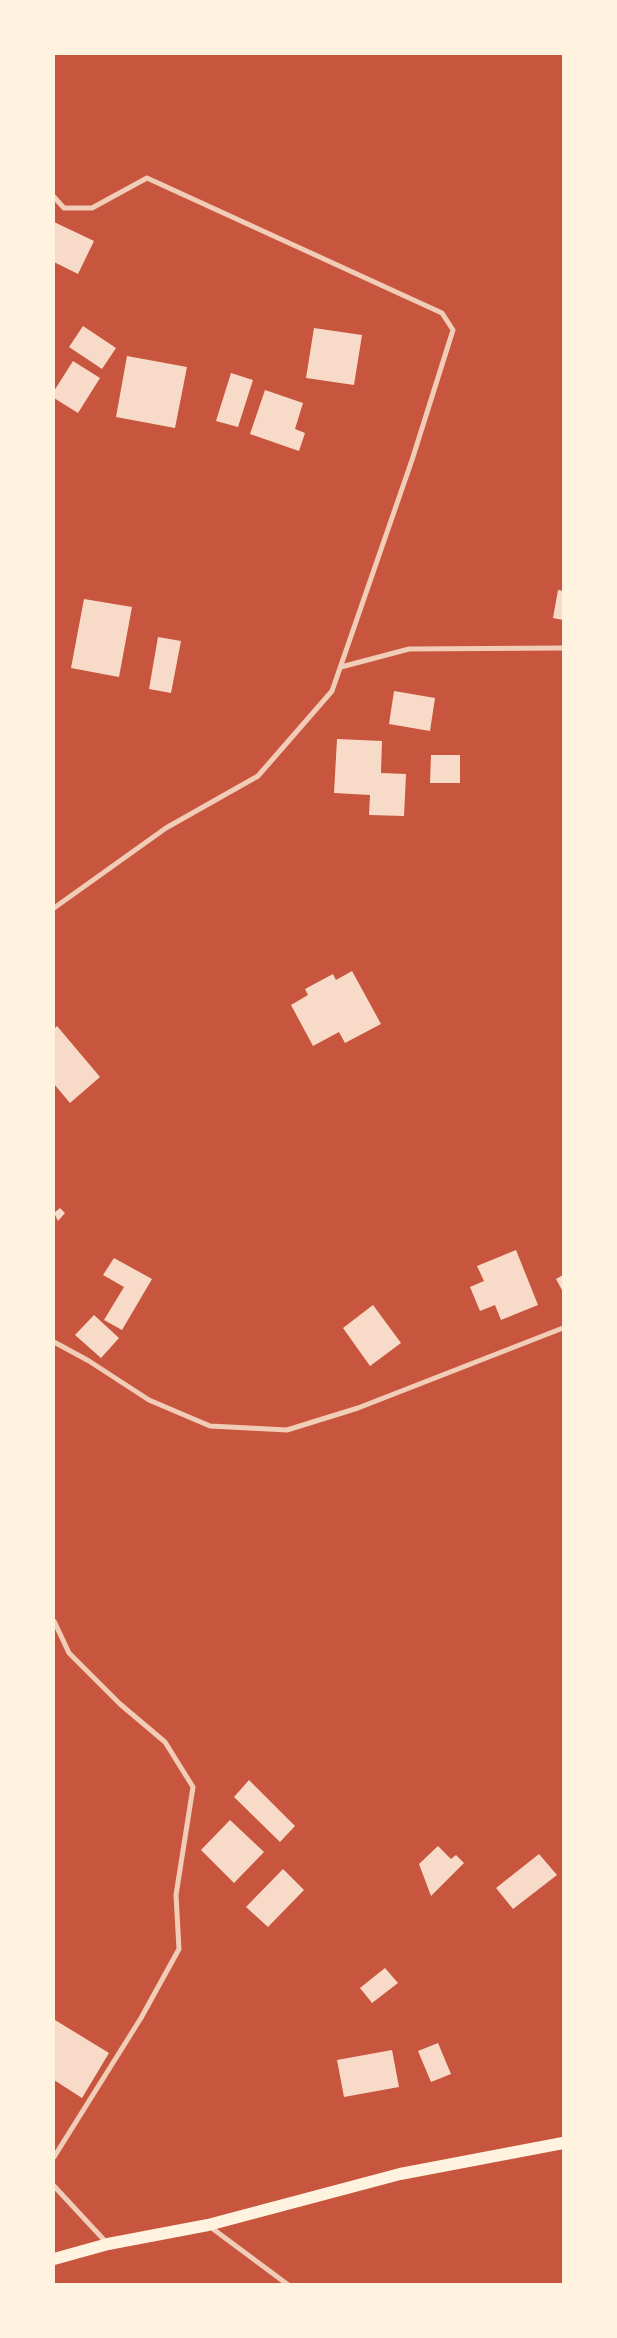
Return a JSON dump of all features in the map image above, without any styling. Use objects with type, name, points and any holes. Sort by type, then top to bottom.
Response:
[{"type":"main road","points":[[54,2259],[108,2244],[208,2225],[400,2174],[563,2143]]},
{"type":"street","points":[[54,198],[64,208],[92,208],[147,178],[442,313],[453,330],[332,691],[258,776],[166,828],[54,908]]},
{"type":"street","points":[[341,667],[409,649],[563,648]]},
{"type":"street","points":[[54,1342],[90,1362],[149,1400],[210,1426],[287,1430],[358,1408],[563,1328]]},
{"type":"street","points":[[54,1621],[70,1653],[120,1704],[165,1742],[193,1787],[176,1895],[179,1949],[141,2018],[54,2157]]},
{"type":"street","points":[[54,2186],[108,2244]]},
{"type":"street","points":[[208,2225],[287,2284]]},
{"type":"building","points":[[54,222],[94,241],[78,274],[54,262]]},
{"type":"building","points":[[83,326],[116,348],[102,369],[69,347]]},
{"type":"building","points":[[314,328],[362,335],[354,385],[306,378]]},
{"type":"building","points":[[127,356],[187,367],[175,428],[116,417]]},
{"type":"building","points":[[73,361],[100,378],[78,413],[54,398],[54,391]]},
{"type":"building","points":[[231,373],[253,380],[238,427],[216,421]]},
{"type":"building","points":[[265,390],[303,403],[295,429],[305,433],[299,451],[250,434]]},
{"type":"building","points":[[558,590],[563,591],[563,620],[553,618]]},
{"type":"building","points":[[84,599],[132,607],[119,677],[71,668]]},
{"type":"building","points":[[158,637],[181,641],[171,693],[149,689]]},
{"type":"building","points":[[394,691],[435,698],[430,731],[389,724]]},
{"type":"building","points":[[337,739],[382,741],[381,773],[406,774],[404,816],[369,815],[370,795],[334,793]]},
{"type":"building","points":[[431,755],[460,755],[460,783],[430,783]]},
{"type":"building","points":[[352,971],[381,1024],[345,1043],[339,1032],[313,1046],[291,1005],[308,995],[305,989],[333,974],[336,980]]},
{"type":"building","points":[[57,1026],[100,1077],[70,1103],[54,1084],[54,1029]]},
{"type":"building","points":[[60,1208],[65,1213],[58,1221],[54,1213]]},
{"type":"building","points":[[516,1250],[538,1305],[501,1320],[495,1305],[480,1311],[470,1287],[484,1281],[477,1266]]},
{"type":"building","points":[[114,1258],[152,1279],[122,1330],[104,1320],[124,1287],[103,1275]]},
{"type":"building","points":[[563,1275],[563,1292],[556,1279]]},
{"type":"building","points":[[373,1305],[401,1343],[370,1366],[343,1328]]},
{"type":"building","points":[[94,1315],[119,1338],[101,1358],[75,1335]]},
{"type":"building","points":[[249,1780],[295,1826],[280,1842],[234,1797]]},
{"type":"building","points":[[230,1820],[264,1852],[234,1883],[201,1850]]},
{"type":"building","points":[[438,1846],[451,1859],[456,1855],[464,1863],[431,1896],[419,1864]]},
{"type":"building","points":[[539,1854],[557,1875],[513,1909],[496,1888]]},
{"type":"building","points":[[283,1869],[304,1890],[268,1927],[246,1907]]},
{"type":"building","points":[[385,1968],[398,1983],[372,2003],[360,1988]]},
{"type":"building","points":[[55,2020],[109,2053],[82,2098],[54,2080]]},
{"type":"building","points":[[438,2043],[451,2074],[431,2082],[418,2051]]},
{"type":"building","points":[[392,2050],[399,2087],[344,2097],[337,2060]]}]
